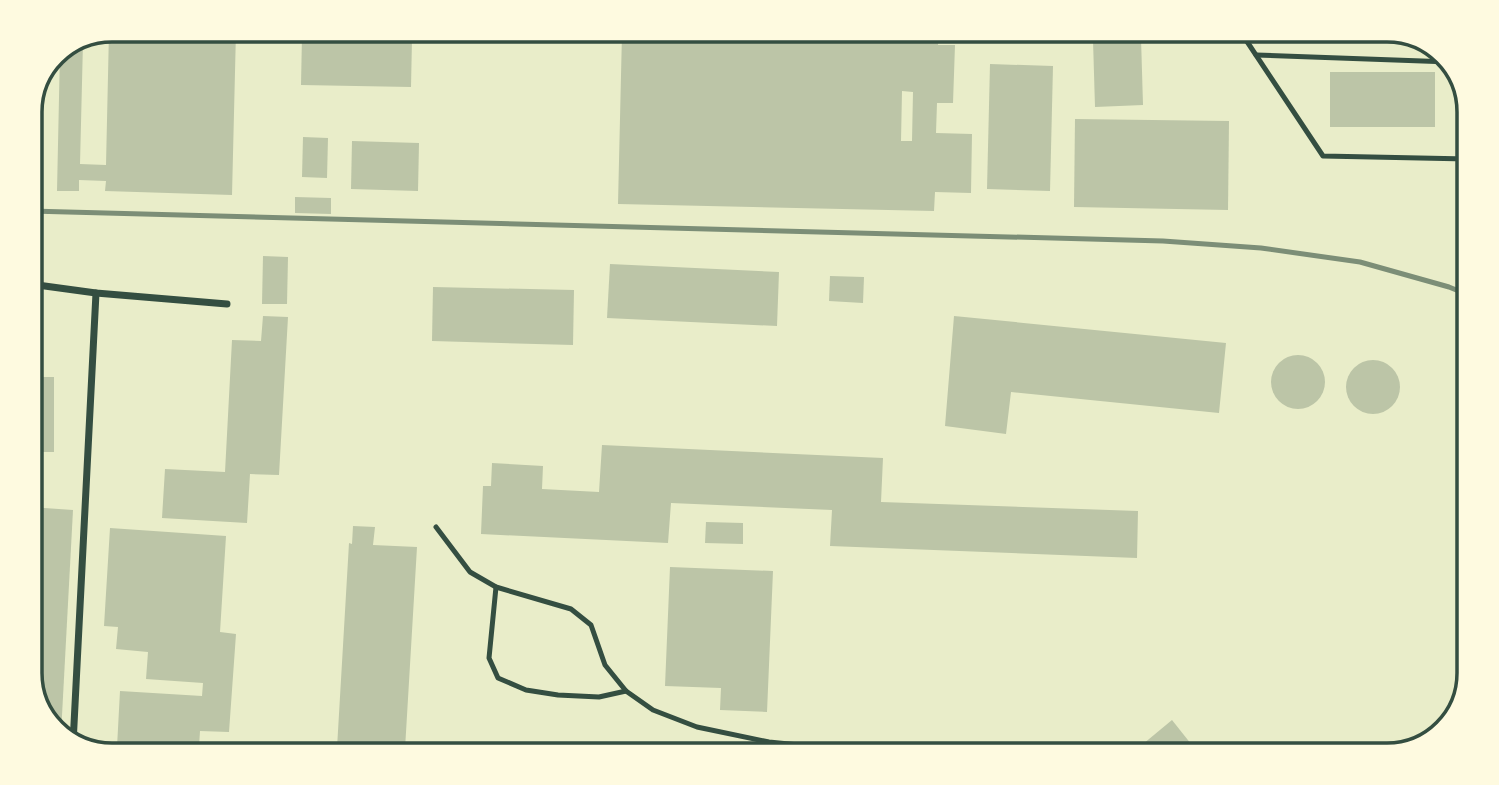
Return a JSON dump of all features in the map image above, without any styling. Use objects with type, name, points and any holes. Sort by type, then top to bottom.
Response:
[{"type":"street","points":[[42,286],[96,293],[226,303]]},
{"type":"street","points":[[74,731],[96,293]]},
{"type":"lane","points":[[1247,42],[1323,156],[1457,159]]},
{"type":"lane","points":[[1256,55],[1435,61]]},
{"type":"lane","points":[[436,527],[470,572],[496,587],[571,609],[591,625],[605,665],[626,691],[653,710],[697,727],[779,743]]},
{"type":"lane","points":[[496,587],[489,658],[498,678],[526,690],[558,695],[599,697],[626,691]]},
{"type":"building","points":[[109,42],[236,42],[232,195],[105,191],[106,181],[79,180],[79,191],[57,191],[60,65],[83,49],[80,164],[106,165]]},
{"type":"building","points":[[302,42],[412,42],[411,87],[301,85]]},
{"type":"building","points":[[622,42],[938,42],[938,45],[955,45],[953,103],[937,103],[936,133],[972,134],[971,193],[935,192],[934,211],[618,204]],"holes":[[[902,91],[913,92],[912,141],[901,141]]]},
{"type":"building","points":[[1093,42],[1141,42],[1143,105],[1095,107]]},
{"type":"building","points":[[990,64],[1053,66],[1050,191],[987,189]]},
{"type":"building","points":[[1330,72],[1435,72],[1435,127],[1330,127]]},
{"type":"building","points":[[1075,119],[1229,121],[1228,210],[1074,207]]},
{"type":"building","points":[[303,137],[328,138],[327,178],[302,177]]},
{"type":"building","points":[[352,141],[419,143],[418,191],[351,189]]},
{"type":"building","points":[[295,197],[331,198],[331,214],[295,213]]},
{"type":"building","points":[[263,256],[288,257],[287,304],[262,304]]},
{"type":"building","points":[[610,264],[779,272],[777,326],[607,318]]},
{"type":"building","points":[[830,276],[864,277],[863,303],[829,301]]},
{"type":"building","points":[[433,287],[574,290],[573,345],[432,341]]},
{"type":"building","points":[[263,316],[288,317],[279,475],[250,474],[247,523],[162,518],[165,469],[225,472],[232,340],[261,341]]},
{"type":"building","points":[[954,316],[1226,343],[1219,413],[1011,392],[1006,434],[945,426]]},
{"type":"building","points":[[1298,355],[1317,363],[1325,382],[1317,401],[1298,409],[1279,401],[1271,382],[1279,363]]},
{"type":"building","points":[[1373,360],[1392,368],[1400,387],[1392,406],[1373,414],[1354,406],[1346,387],[1354,368]]},
{"type":"building","points":[[42,377],[54,377],[54,452],[42,452]]},
{"type":"building","points":[[602,445],[883,458],[881,502],[1138,511],[1137,558],[830,546],[832,510],[671,503],[668,543],[481,534],[483,486],[491,486],[492,463],[543,466],[542,489],[599,492]]},
{"type":"building","points":[[42,508],[73,510],[62,722],[49,704],[42,677]]},
{"type":"building","points":[[706,522],[743,523],[743,544],[705,543]]},
{"type":"building","points":[[353,526],[375,527],[373,545],[417,547],[405,743],[337,743],[349,543],[352,544]]},
{"type":"building","points":[[110,528],[226,536],[220,632],[236,634],[229,732],[200,731],[199,743],[117,743],[120,691],[202,696],[203,683],[146,679],[148,652],[116,649],[118,627],[104,626]]},
{"type":"building","points":[[670,567],[773,571],[767,712],[720,710],[721,688],[665,686]]},
{"type":"building","points":[[1172,720],[1190,743],[1144,743]]},
{"type":"railway","points":[[42,211],[1163,241],[1261,248],[1360,262],[1457,290]]}]
